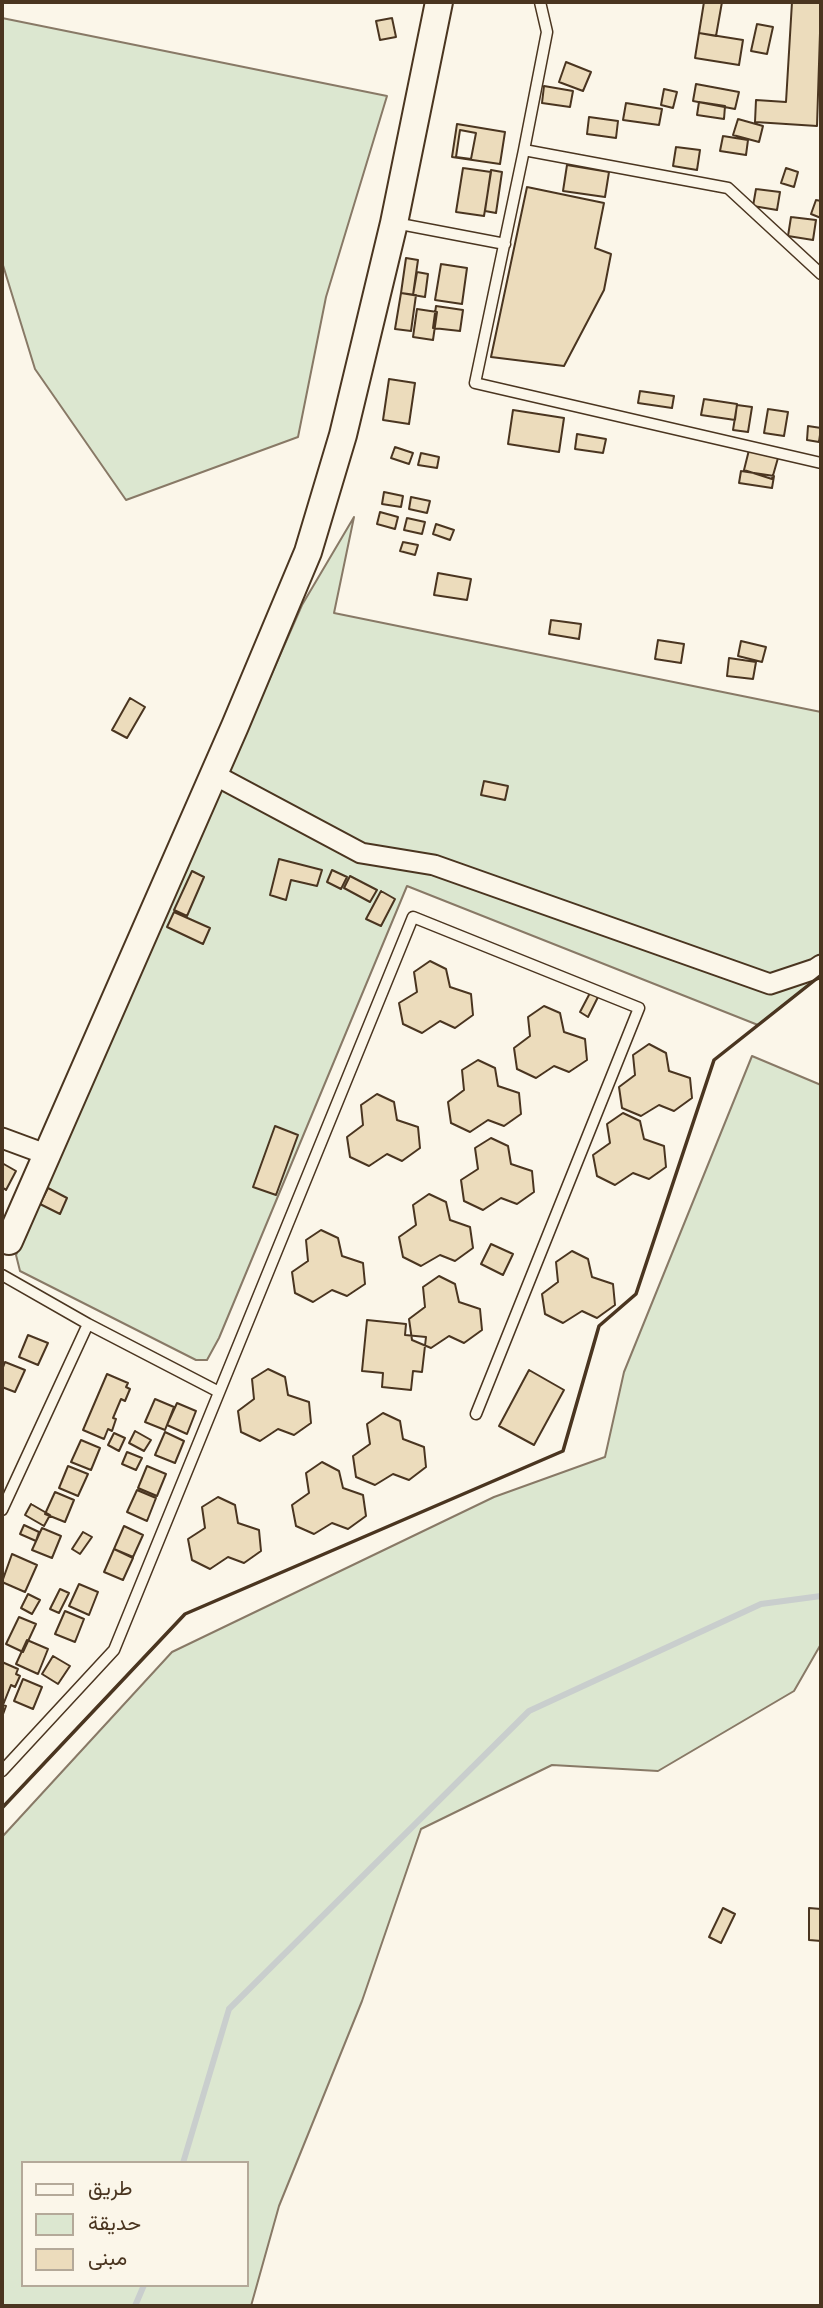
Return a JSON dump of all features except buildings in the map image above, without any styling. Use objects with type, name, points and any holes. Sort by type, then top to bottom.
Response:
[{"type":"street","points":[[7,1245],[308,552],[343,435],[394,223],[439,2]]},
{"type":"street","points":[[213,774],[361,853],[433,865],[770,985],[821,965]]},
{"type":"street","points":[[2,1138],[48,1155]]},
{"type":"lane","points":[[540,2],[547,32],[475,383],[821,463]]},
{"type":"lane","points":[[524,150],[728,188],[821,274]]},
{"type":"lane","points":[[394,223],[505,244]]},
{"type":"lane","points":[[2,1771],[114,1650],[413,917],[639,1008],[476,1414]]},
{"type":"lane","points":[[2,1275],[88,1324],[219,1392]]},
{"type":"lane","points":[[2,1510],[88,1324]]},
{"type":"lane","points":[[2,1753],[14,1758]]},
{"type":"green space","points":[[2,18],[387,96],[326,297],[298,437],[126,500],[35,369],[2,262]]},
{"type":"green space","points":[[354,517],[334,613],[821,712],[821,975],[758,1025],[407,886],[219,1338],[207,1360],[196,1360],[20,1271],[16,1255],[302,605]]},
{"type":"green space","points":[[752,1056],[821,1085],[821,1644],[794,1691],[658,1771],[552,1765],[421,1829],[362,2001],[279,2206],[251,2306],[2,2306],[2,1837],[172,1652],[494,1497],[605,1457],[624,1372]]},
{"type":"waterway","points":[[184,2161],[229,2009],[529,1711],[761,1604],[821,1596]]},
{"type":"waterway","points":[[135,2306],[143,2287]]},
{"type":"wall","points":[[2,1808],[185,1614],[563,1451],[599,1326],[636,1294],[714,1060],[820,976]]}]
